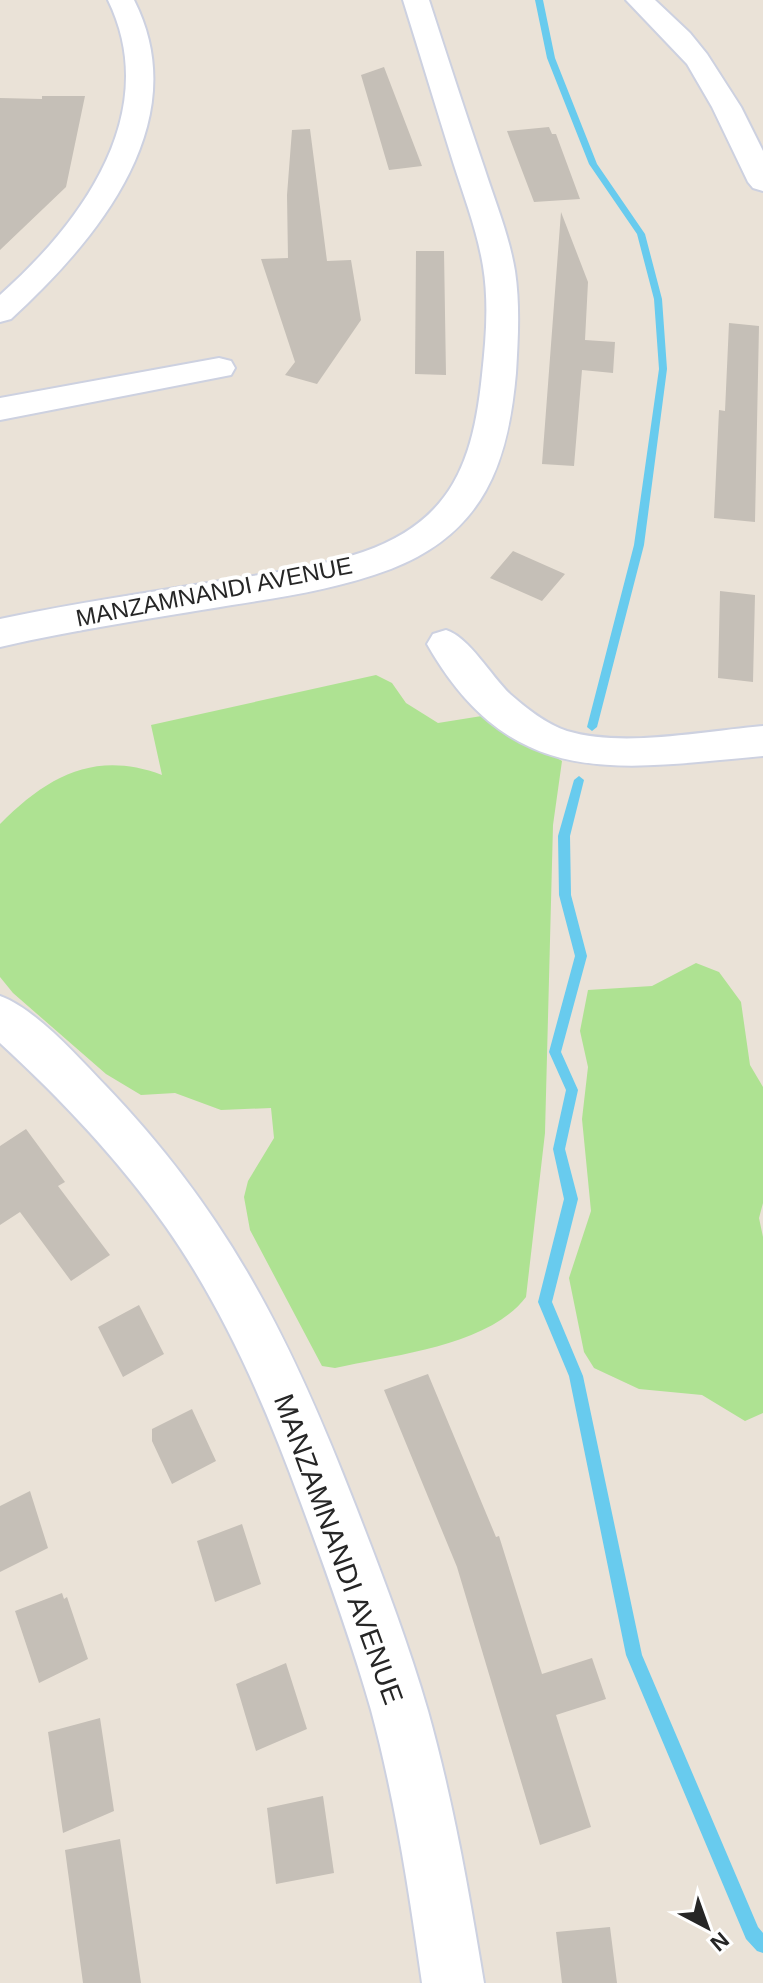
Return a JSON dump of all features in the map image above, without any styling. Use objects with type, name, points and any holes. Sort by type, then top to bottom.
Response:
[{"type":"street","points":[[0,312],[67,249],[94,214],[119,169],[133,129],[141,82],[140,46],[121,0]]},
{"type":"street","name":"MANZAMNANDI AVENUE","points":[[0,633],[342,571],[385,557],[436,530],[454,514],[469,493],[484,464],[494,429],[502,350],[501,283],[490,232],[416,0]]},
{"type":"street","points":[[639,0],[659,15],[712,78],[754,144],[763,182]]},
{"type":"street","points":[[0,409],[219,368]]},
{"type":"street","points":[[446,644],[464,672],[484,692],[539,734],[565,745],[598,751],[763,741]]},
{"type":"street","name":"MANZAMNANDI AVENUE","points":[[0,1015],[73,1083],[148,1166],[205,1244],[260,1342],[308,1449],[358,1584],[407,1739],[441,1904],[453,1983]]},
{"type":"green space","points":[[376,675],[392,683],[406,703],[438,723],[488,715],[562,761],[553,825],[545,1133],[526,1297],[510,1314],[465,1338],[411,1353],[335,1368],[322,1366],[250,1230],[244,1197],[248,1181],[274,1138],[271,1108],[221,1110],[175,1093],[141,1095],[106,1074],[13,993],[0,977],[0,824],[36,793],[74,772],[115,765],[162,775],[151,725]]},
{"type":"green space","points":[[696,963],[719,972],[741,1002],[750,1065],[763,1087],[763,1203],[759,1218],[763,1237],[763,1413],[745,1421],[702,1395],[639,1389],[594,1368],[584,1352],[569,1278],[591,1211],[582,1119],[588,1067],[580,1031],[588,990],[652,986]]},
{"type":"building","points":[[384,67],[422,166],[389,170],[361,75]]},
{"type":"building","points":[[42,96],[85,96],[66,187],[0,250],[0,98],[42,99]]},
{"type":"building","points":[[549,127],[552,134],[556,134],[580,199],[534,202],[507,131]]},
{"type":"building","points":[[310,129],[327,261],[351,260],[361,320],[317,384],[285,375],[295,362],[261,259],[288,258],[287,195],[292,130]]},
{"type":"building","points":[[561,212],[588,282],[585,340],[615,342],[613,373],[582,370],[574,466],[542,464]]},
{"type":"building","points":[[416,251],[444,251],[446,375],[415,374]]},
{"type":"building","points":[[729,323],[759,326],[755,522],[714,518],[719,410],[725,411]]},
{"type":"building","points":[[513,551],[565,574],[542,601],[490,578]]},
{"type":"building","points":[[720,591],[755,595],[753,682],[718,678]]},
{"type":"building","points":[[26,1129],[65,1182],[58,1186],[110,1255],[71,1281],[20,1212],[0,1225],[0,1146]]},
{"type":"building","points":[[139,1305],[164,1354],[123,1377],[98,1327]]},
{"type":"building","points":[[428,1374],[496,1537],[499,1536],[542,1674],[592,1658],[606,1699],[556,1715],[591,1827],[540,1845],[457,1567],[384,1390]]},
{"type":"building","points":[[192,1409],[216,1461],[172,1484],[152,1441],[152,1429]]},
{"type":"building","points":[[30,1491],[48,1548],[0,1572],[0,1506]]},
{"type":"building","points":[[242,1524],[261,1584],[215,1602],[197,1541]]},
{"type":"building","points":[[62,1593],[64,1599],[67,1597],[88,1659],[39,1683],[15,1611]]},
{"type":"building","points":[[286,1663],[307,1729],[256,1751],[236,1684]]},
{"type":"building","points":[[100,1718],[114,1811],[63,1833],[48,1732]]},
{"type":"building","points":[[323,1796],[334,1873],[276,1884],[267,1808]]},
{"type":"building","points":[[120,1839],[141,1983],[83,1983],[65,1850]]},
{"type":"building","points":[[610,1927],[617,1983],[562,1983],[556,1932]]},
{"type":"waterway","points":[[539,0],[551,58],[593,164],[641,234],[658,299],[663,369],[639,545],[592,727]]},
{"type":"waterway","points":[[579,780],[564,836],[565,895],[581,956],[555,1052],[572,1090],[559,1149],[571,1199],[545,1302],[576,1376],[634,1655],[752,1933],[763,1945]]}]
